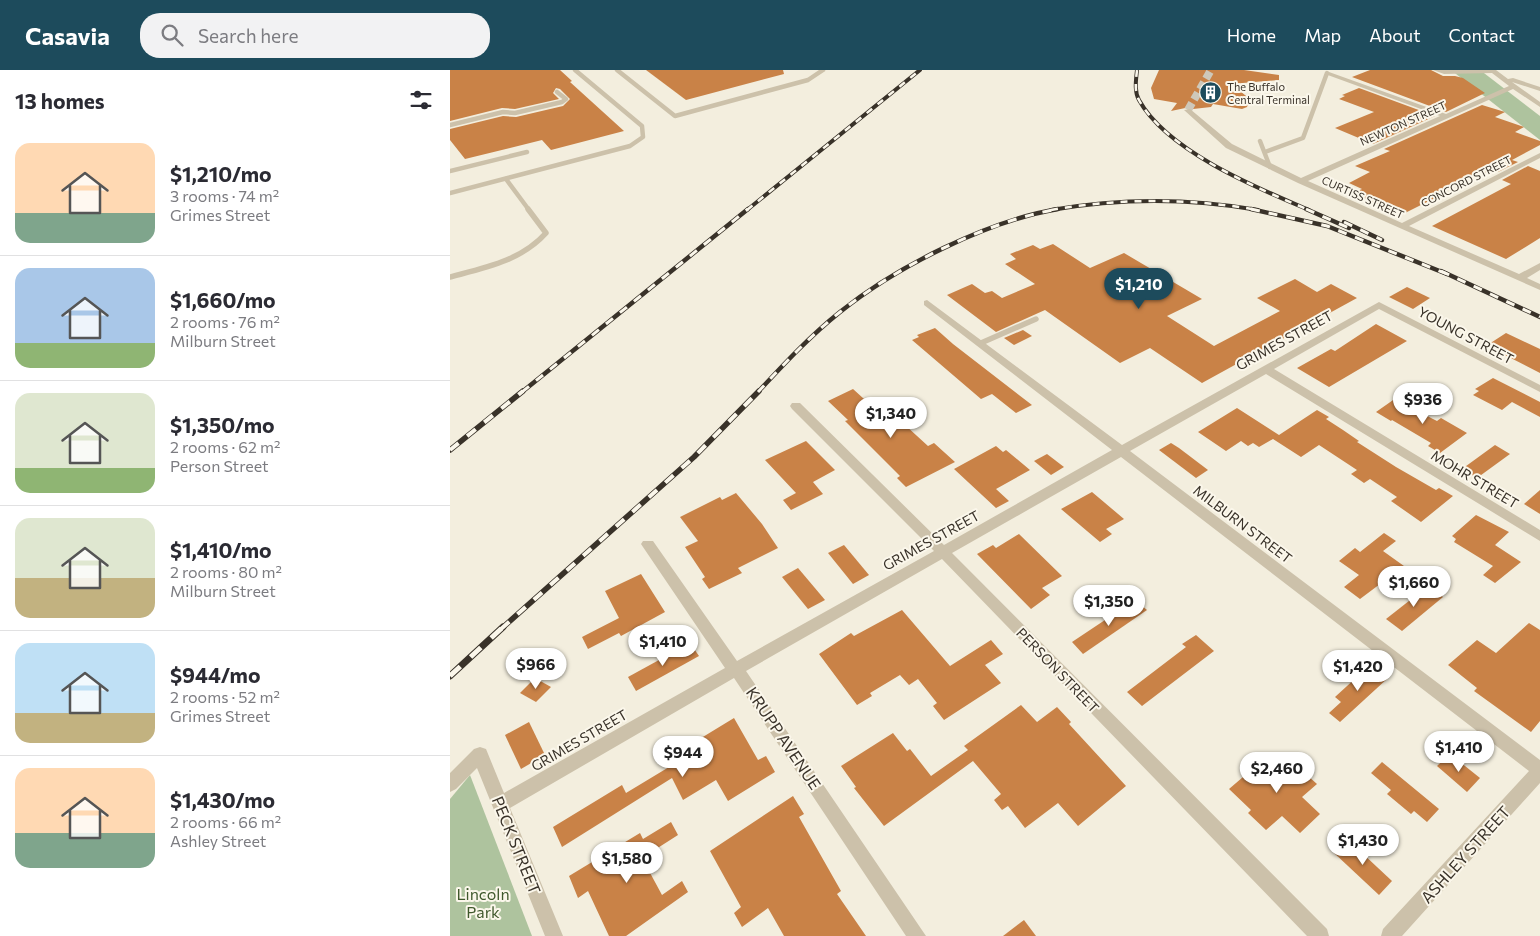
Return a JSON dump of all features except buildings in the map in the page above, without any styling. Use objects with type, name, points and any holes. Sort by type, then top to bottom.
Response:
[{"type":"street","points":[[1436,70],[1444,72],[1493,71],[1540,105]]},
{"type":"street","points":[[1327,73],[1445,116]]},
{"type":"street","points":[[1501,76],[1540,89]]},
{"type":"street","name":"NEWTON STREET","points":[[1301,181],[1514,86]]},
{"type":"street","name":"CURTISS STREET","points":[[1188,110],[1229,146],[1270,167],[1540,287]]},
{"type":"street","name":"CONCORD STREET","points":[[1402,226],[1540,155]]},
{"type":"street","points":[[1520,278],[1540,266]]},
{"type":"street","name":"MILBURN STREET","points":[[927,303],[1540,771]]},
{"type":"street","name":"GRIMES STREET","points":[[500,805],[736,669],[1379,305]]},
{"type":"street","name":"YOUNG STREET","points":[[1379,305],[1540,389]]},
{"type":"street","name":"MOHR STREET","points":[[1266,369],[1540,536]]},
{"type":"street","name":"PERSON STREET","points":[[796,406],[943,552],[1320,936]]},
{"type":"street","name":"KRUPP AVENUE","points":[[648,544],[726,658],[736,669],[917,936]]},
{"type":"street","name":"PECK STREET","points":[[450,784],[480,754],[554,936]]},
{"type":"street","name":"ASHLEY STREET","points":[[1390,936],[1540,771]]},
{"type":"lane","points":[[450,194],[630,146],[643,137],[642,126],[575,70]]},
{"type":"lane","points":[[617,70],[675,116],[808,80],[823,70]]},
{"type":"lane","points":[[1265,152],[1303,138],[1327,73]]},
{"type":"lane","points":[[450,125],[503,112],[515,113],[562,102],[566,99],[557,92]]},
{"type":"lane","points":[[1260,141],[1270,167]]},
{"type":"lane","points":[[450,171],[527,152]]},
{"type":"lane","points":[[450,277],[489,267],[517,255],[540,242],[546,233],[506,179]]},
{"type":"lane","points":[[980,343],[1036,319]]},
{"type":"green space","points":[[1451,70],[1480,70],[1540,116],[1540,140]]},
{"type":"green space","name":"Lincoln Park","points":[[470,775],[532,936],[450,936],[450,799]]},
{"type":"tunnel","points":[[1188,110],[1211,70]]},
{"type":"railway","points":[[747,210],[920,70]]},
{"type":"railway","points":[[1137,70],[1137,97],[1152,118],[1170,136],[1215,166],[1264,191],[1309,210]]},
{"type":"railway","points":[[1051,210],[1103,203],[1154,201],[1206,203],[1258,210]]},
{"type":"railway","points":[[522,392],[748,209]]},
{"type":"railway","points":[[758,392],[829,321],[888,279],[943,248],[973,235],[1031,215],[1058,209]]},
{"type":"railway","points":[[1251,209],[1327,226],[1447,274]]},
{"type":"railway","points":[[1306,209],[1349,228]]},
{"type":"railway","points":[[1344,222],[1382,240]]},
{"type":"railway","points":[[1441,271],[1540,317]]},
{"type":"railway","points":[[450,450],[523,391]]},
{"type":"railway","points":[[501,629],[694,457],[759,391]]},
{"type":"railway","points":[[450,676],[503,627]]},
{"type":"place","name":"The Buffalo Central Terminal","points":[[1211,92]]}]
